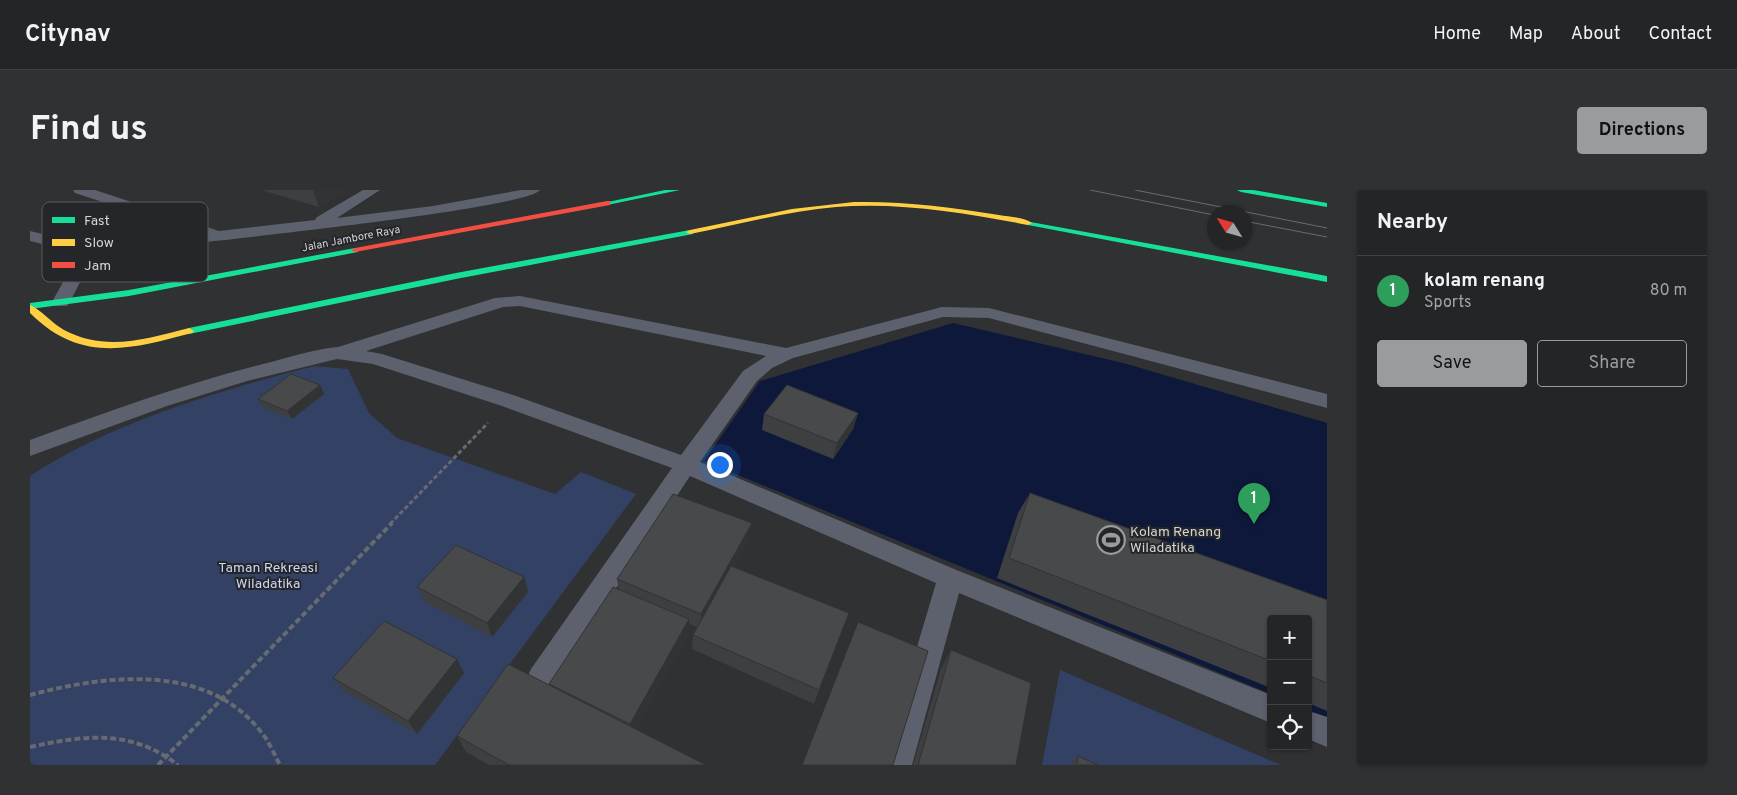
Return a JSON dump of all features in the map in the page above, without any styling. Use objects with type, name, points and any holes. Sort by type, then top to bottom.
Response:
[{"type":"main road","name":"Jalan Jambore Raya","points":[[208,278],[676,190]]},
{"type":"main road","points":[[1241,190],[1327,205]]},
{"type":"main road","points":[[30,307],[42,322],[63,334],[89,344],[118,346],[465,274],[821,207],[856,204],[958,210],[1327,279]]},
{"type":"main road","name":"Jalan Jambore Raya","points":[[30,307],[129,293],[187,282]]},
{"type":"lane","points":[[80,190],[117,202]]},
{"type":"lane","points":[[314,225],[373,190]]},
{"type":"lane","points":[[433,210],[462,190]]},
{"type":"lane","points":[[208,236],[433,210],[522,195],[533,190]]},
{"type":"lane","points":[[208,231],[220,235]]},
{"type":"lane","points":[[61,302],[71,282]]},
{"type":"lane","points":[[30,448],[160,402],[232,379],[318,356],[337,354],[501,302],[520,301],[786,354]]},
{"type":"lane","points":[[541,678],[686,465],[750,376],[765,364],[786,354],[942,312],[989,313],[1327,401]]},
{"type":"lane","points":[[337,354],[375,358],[509,402],[686,465],[950,578],[1267,707]]},
{"type":"lane","points":[[897,765],[950,578]]},
{"type":"lane","points":[[1312,726],[1327,732]]},
{"type":"path","points":[[158,765],[509,402]]},
{"type":"path","points":[[30,695],[54,687],[101,679],[146,677],[187,684],[222,698],[252,722],[276,753],[280,765]]},
{"type":"path","points":[[30,747],[61,739],[101,736],[138,741],[167,755],[178,765]]},
{"type":"green space","name":"Taman Rekreasi Wiladatika","points":[[315,366],[348,369],[369,413],[397,438],[555,494],[581,472],[636,494],[435,765],[30,765],[30,476],[96,439],[131,424],[205,397]]},
{"type":"green space","points":[[1060,670],[1281,765],[1042,765]]},
{"type":"shaded area","name":"Kolam Renang Wiladatika","points":[[953,323],[1127,364],[1327,423],[1327,717],[1312,711],[1312,615],[1267,615],[1267,692],[704,461],[760,381]]},
{"type":"building","points":[[291,374],[320,385],[287,411],[258,399]]},
{"type":"building","points":[[787,385],[858,413],[837,443],[764,414]]},
{"type":"building","points":[[1030,493],[1327,600],[1327,683],[1312,677],[1312,615],[1267,615],[1267,659],[1009,558]]},
{"type":"building","points":[[673,494],[752,523],[701,614],[617,579]]},
{"type":"building","points":[[456,545],[524,577],[487,623],[417,587]]},
{"type":"building","points":[[731,566],[849,613],[819,690],[693,635]]},
{"type":"building","points":[[613,587],[689,619],[630,724],[549,684]]},
{"type":"building","points":[[384,621],[457,659],[408,721],[333,678]]},
{"type":"building","points":[[858,622],[928,651],[893,765],[802,765]]},
{"type":"building","points":[[951,650],[1031,683],[1016,765],[918,765]]},
{"type":"building","points":[[508,664],[706,765],[509,765],[457,736]]},
{"type":"building","points":[[1078,756],[1098,765],[1077,765]]},
{"type":"tram line","points":[[1090,190],[1207,214]]},
{"type":"tram line","points":[[1135,190],[1327,228]]},
{"type":"tram line","points":[[1252,223],[1327,237]]},
{"type":"traffic: fast","points":[[607,203],[676,190]]},
{"type":"traffic: fast","points":[[1241,190],[1327,205]]},
{"type":"traffic: fast","points":[[1028,223],[1327,279]]},
{"type":"traffic: fast","points":[[189,331],[456,276],[690,232]]},
{"type":"traffic: fast","points":[[208,278],[355,250]]},
{"type":"traffic: fast","points":[[30,306],[129,293],[187,282]]},
{"type":"traffic: slow","points":[[690,232],[792,211],[854,204],[920,206],[1028,223]]},
{"type":"traffic: slow","points":[[30,308],[58,331],[80,340],[104,345],[134,344],[189,331]]},
{"type":"traffic: jam","points":[[355,250],[607,203]]},
{"type":"place","name":"kolam renang","points":[[1254,524]]},
{"type":"place","name":"Kolam Renang Wiladatika","points":[[1111,540]]}]
